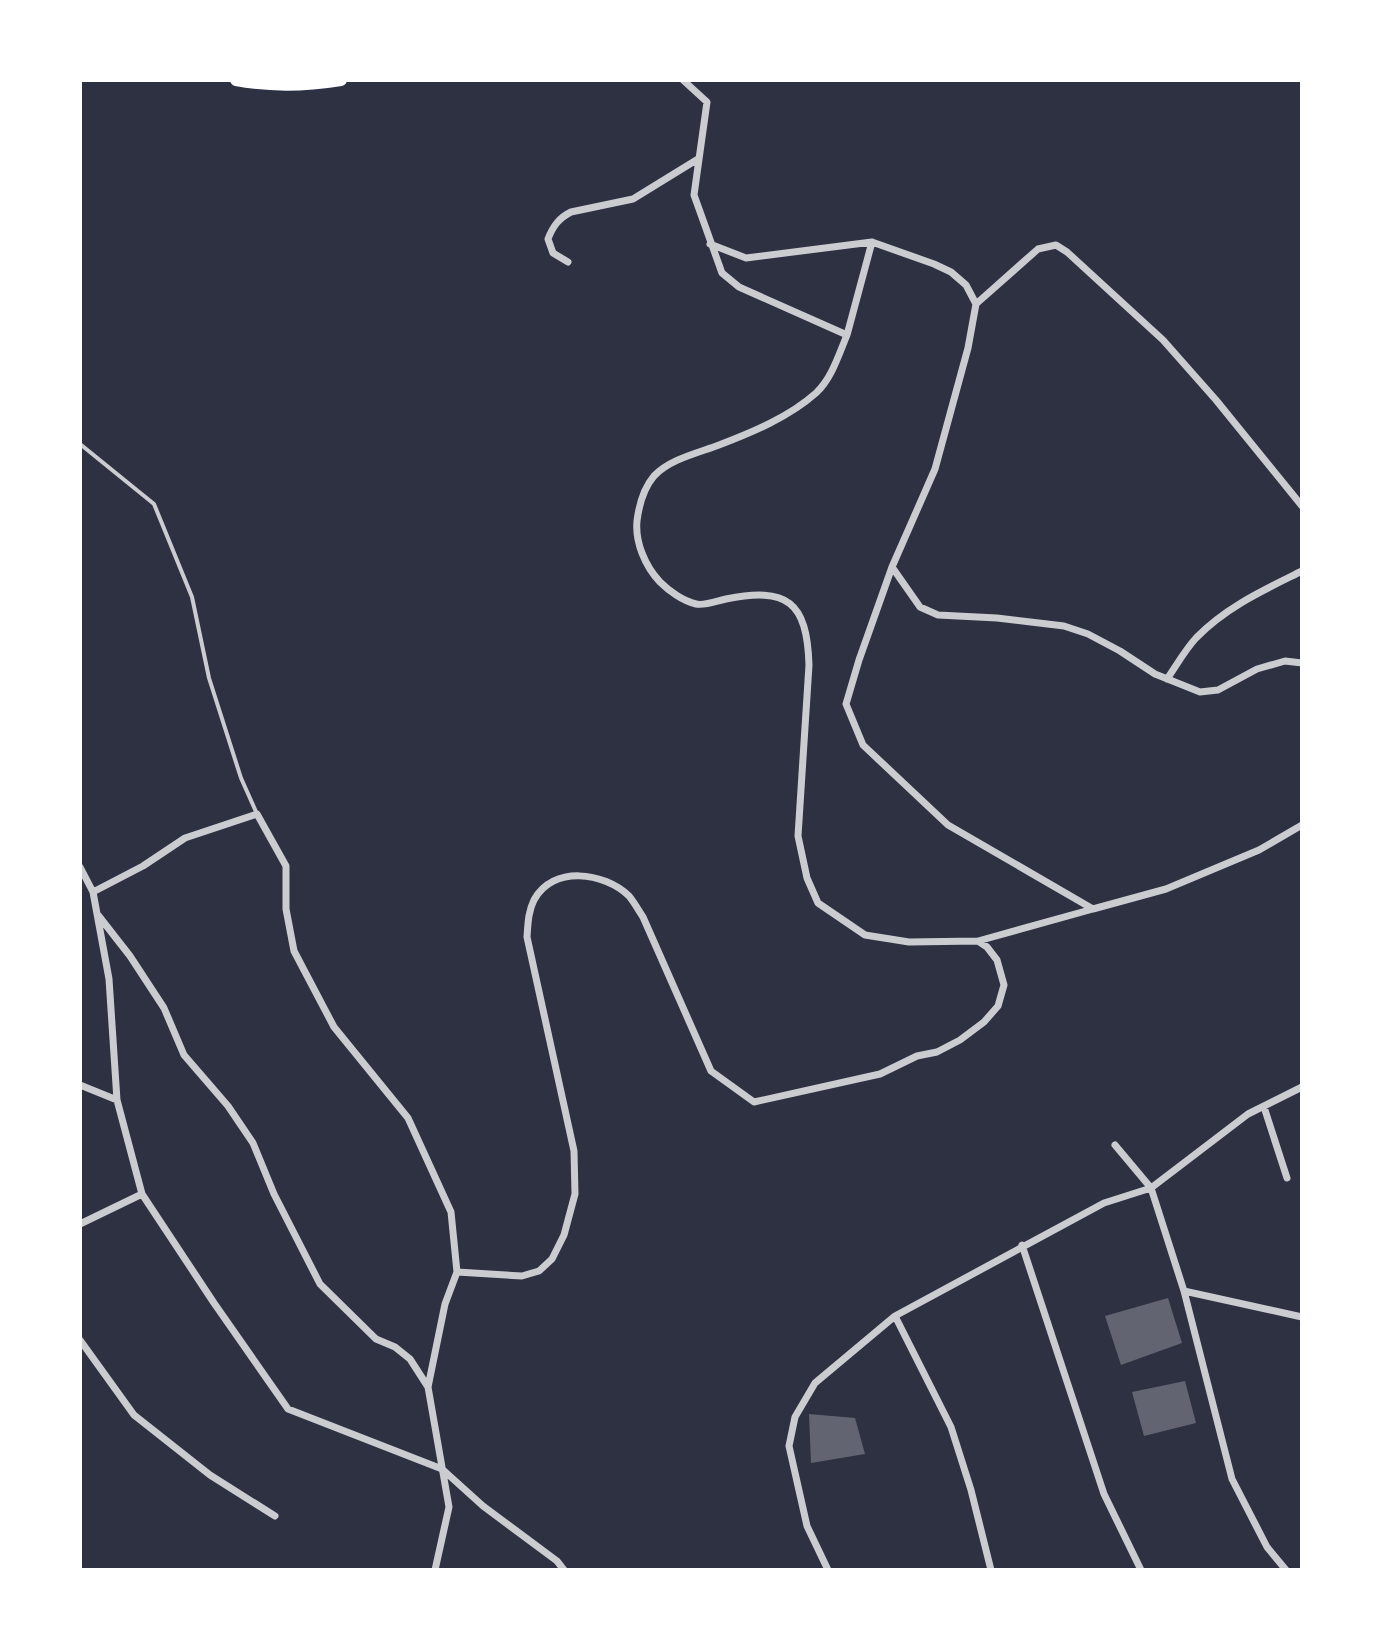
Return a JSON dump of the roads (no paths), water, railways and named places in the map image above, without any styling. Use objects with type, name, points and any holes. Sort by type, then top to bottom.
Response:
[{"type":"main road","points":[[236,80],[278,86],[341,80]]},
{"type":"street","points":[[683,80],[707,102],[704,141],[698,159],[694,195],[722,273],[739,287],[847,335]]},
{"type":"street","points":[[568,262],[553,253],[548,239],[562,216],[633,199],[698,159]]},
{"type":"street","points":[[710,244],[746,258],[872,242],[951,272],[966,285],[976,304],[968,348],[935,469],[892,567],[846,704],[863,745],[948,825],[1093,909]]},
{"type":"street","points":[[872,242],[847,335],[829,376],[817,392],[798,406],[731,440],[670,464],[654,477],[640,498],[636,533],[652,571],[677,596],[698,605],[770,594],[783,598],[794,607],[808,637],[809,665],[798,836],[807,878],[818,903],[865,935],[909,942],[978,941],[1166,889],[1259,850],[1302,825]]},
{"type":"street","points":[[976,304],[1038,249],[1056,245],[1163,340],[1302,506]]},
{"type":"street","points":[[892,567],[920,607],[938,615],[1064,626],[1088,634],[1155,674],[1200,692],[1218,690],[1257,669],[1285,661],[1302,663]]},
{"type":"street","points":[[1167,679],[1195,640],[1221,615],[1302,571]]},
{"type":"street","points":[[93,892],[143,866],[185,838],[257,814],[286,866],[286,909],[294,951],[334,1027],[408,1118],[451,1212],[457,1272],[445,1304],[428,1387],[449,1507],[435,1570]]},
{"type":"street","points":[[80,867],[93,892],[97,913],[109,979],[117,1100],[142,1194],[288,1409],[442,1469],[483,1506],[557,1561],[564,1570]]},
{"type":"street","points":[[457,1272],[522,1276],[539,1271],[552,1259],[564,1235],[575,1194],[574,1151],[527,937],[528,916],[535,898],[548,884],[567,875],[585,876],[607,882],[629,896],[643,917],[711,1071],[754,1102],[880,1074],[960,1040],[984,1022],[998,1006],[1004,985],[997,960],[978,941]]},
{"type":"street","points":[[97,913],[164,1008],[184,1055],[228,1106],[253,1143],[274,1194],[320,1284],[368,1332],[410,1359],[428,1387]]},
{"type":"street","points":[[80,1085],[117,1100]]},
{"type":"street","points":[[828,1570],[807,1526],[789,1446],[795,1417],[815,1383],[895,1316],[1104,1203],[1151,1188],[1248,1114],[1302,1087]]},
{"type":"street","points":[[1264,1107],[1287,1178]]},
{"type":"street","points":[[1115,1145],[1151,1188],[1184,1291],[1232,1479],[1267,1547],[1286,1570]]},
{"type":"street","points":[[80,1224],[142,1194]]},
{"type":"street","points":[[1022,1245],[1104,1494],[1141,1570]]},
{"type":"street","points":[[1184,1291],[1302,1317]]},
{"type":"street","points":[[895,1316],[951,1427],[991,1570]]},
{"type":"street","points":[[80,1340],[134,1415],[210,1475],[275,1516]]},
{"type":"lane","points":[[80,444],[154,504],[192,597],[209,678],[241,778],[257,814]]}]
